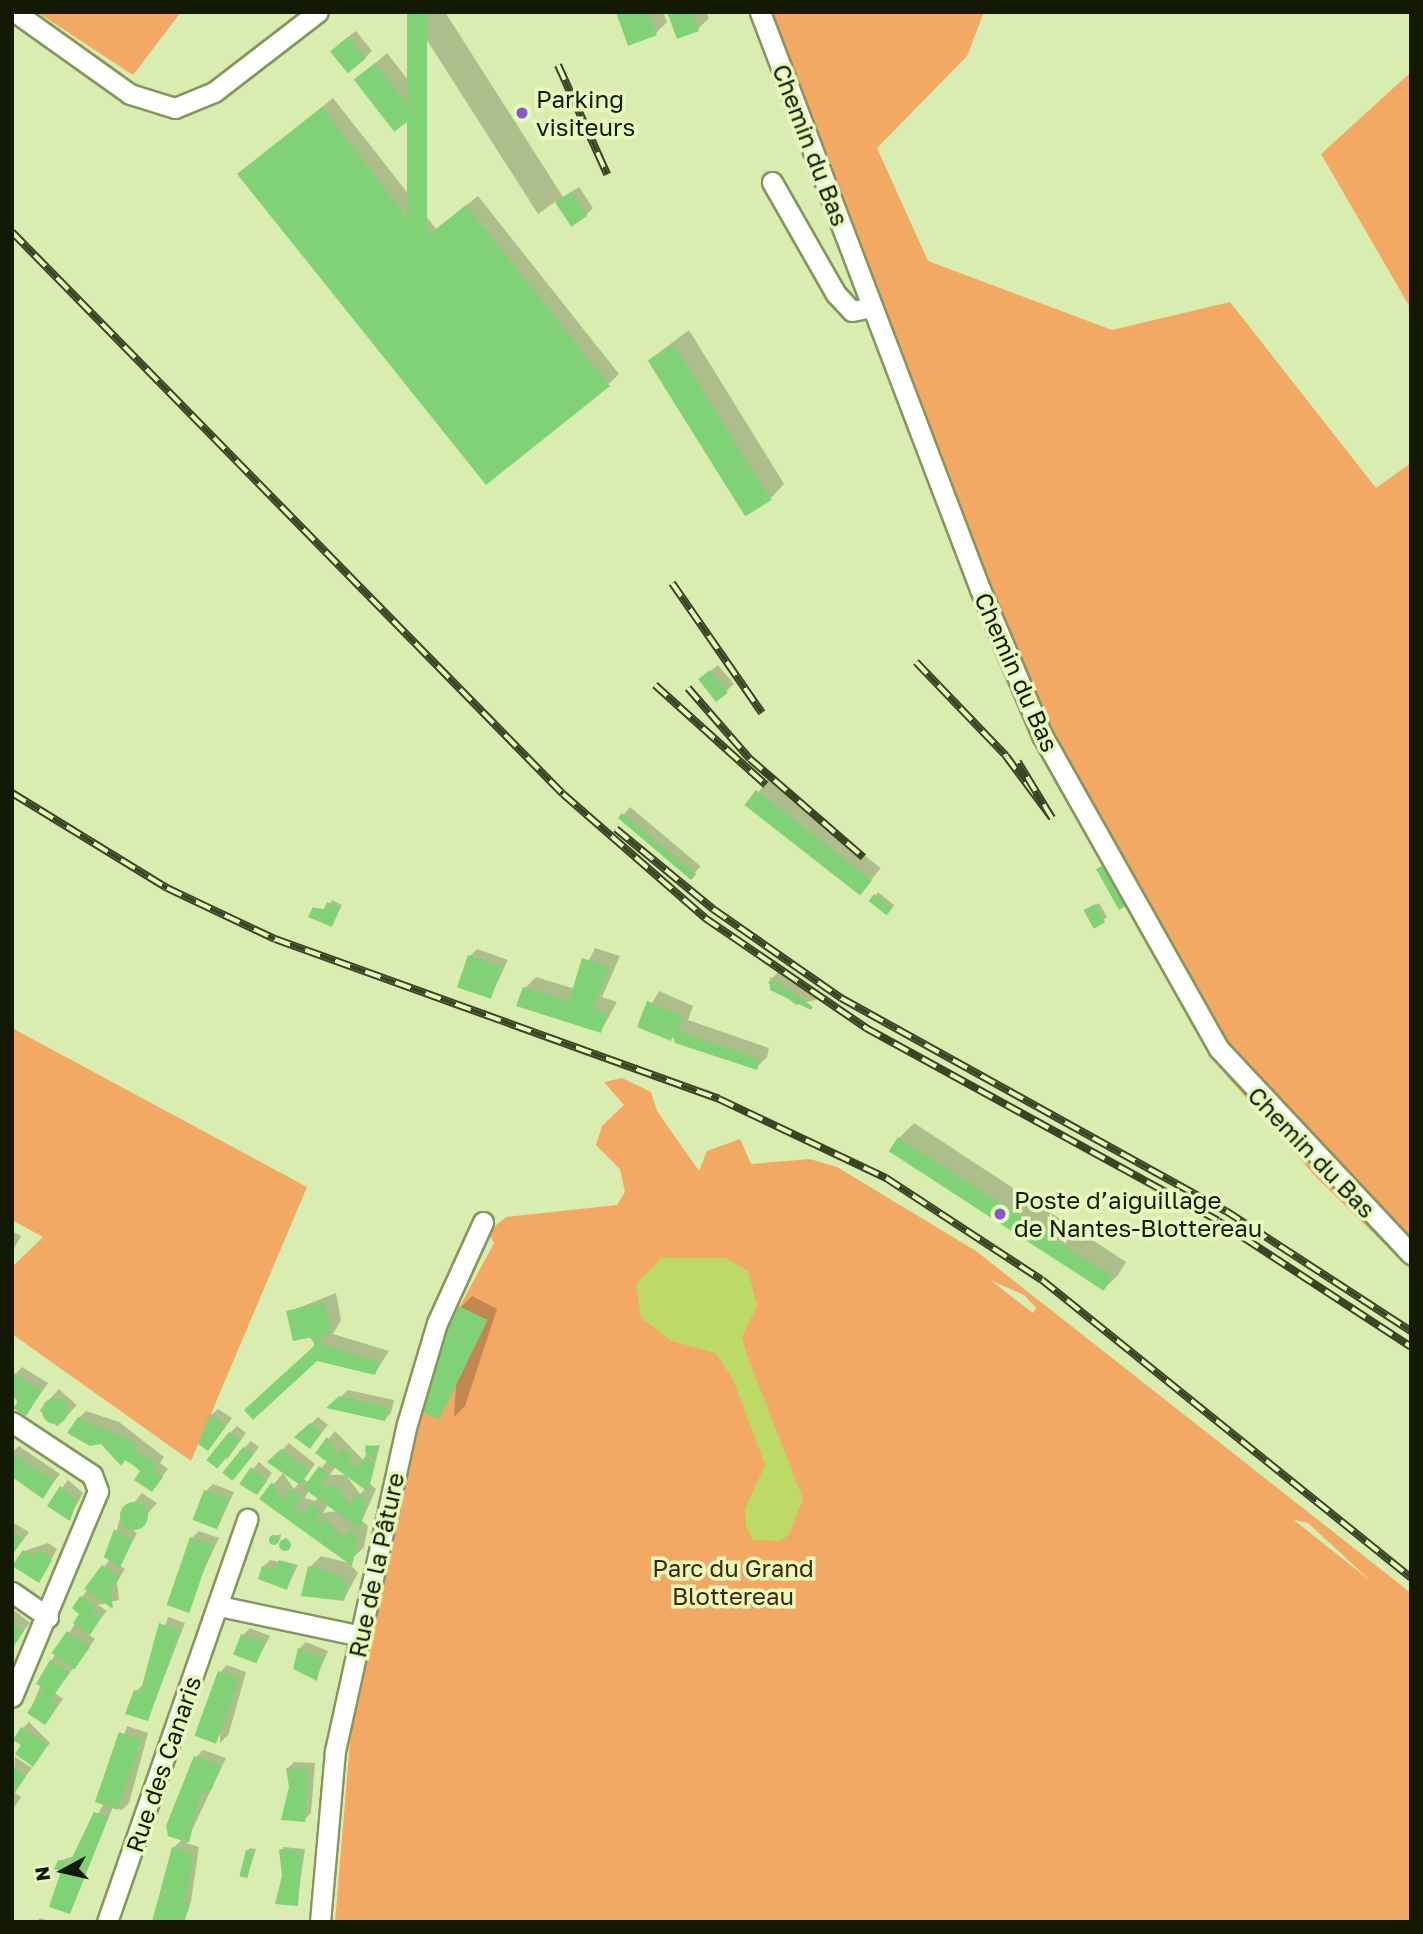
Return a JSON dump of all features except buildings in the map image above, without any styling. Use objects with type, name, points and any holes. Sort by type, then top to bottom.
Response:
[{"type":"street","points":[[15,12],[131,94],[175,108],[215,92],[318,12]]},
{"type":"street","name":"Chemin du Bas","points":[[760,12],[1016,682],[1193,1010],[1248,1087],[1411,1254]]},
{"type":"street","points":[[772,182],[836,294],[852,311],[873,307]]},
{"type":"street","name":"Rue de la Pâture","points":[[320,1922],[335,1751],[411,1411],[437,1323],[483,1222]]},
{"type":"street","points":[[12,1422],[92,1475],[98,1492],[12,1697]]},
{"type":"street","name":"Rue des Canaris","points":[[107,1922],[219,1606],[247,1519]]},
{"type":"street","points":[[12,1592],[48,1616]]},
{"type":"street","points":[[219,1606],[360,1636]]},
{"type":"green space","points":[[37,12],[181,12],[133,75]]},
{"type":"green space","points":[[750,12],[984,12],[967,56],[877,148],[928,261],[1112,330],[1230,302],[1376,488],[1411,463],[1411,1270],[1316,1177],[1218,1066],[1028,726]]},
{"type":"green space","points":[[1411,72],[1411,309],[1321,154]]},
{"type":"green space","points":[[12,1028],[307,1187],[191,1461],[12,1334],[12,1267],[43,1237],[12,1220]]},
{"type":"green space","name":"Parc du Grand Blottereau","points":[[622,1078],[651,1092],[657,1111],[699,1171],[707,1151],[740,1139],[751,1164],[810,1159],[837,1167],[976,1251],[1411,1593],[1411,1922],[335,1922],[351,1730],[413,1444],[446,1332],[494,1243],[488,1232],[506,1217],[617,1205],[625,1192],[620,1169],[596,1145],[602,1126],[624,1105],[604,1082]],"holes":[[[990,1280],[1024,1295],[1036,1308],[1033,1313]],[[1295,1521],[1308,1523],[1372,1582]]]},
{"type":"shaded area","points":[[661,1258],[726,1258],[748,1271],[757,1306],[742,1337],[803,1499],[789,1535],[779,1541],[753,1540],[746,1526],[745,1509],[765,1465],[732,1377],[715,1353],[672,1341],[641,1318],[636,1285]]},
{"type":"railway","points":[[558,65],[607,174]]},
{"type":"railway","points":[[12,232],[563,794],[705,918],[866,1028],[1218,1221],[1411,1347]]},
{"type":"railway","points":[[672,583],[762,713]]},
{"type":"railway","points":[[916,662],[1006,756],[1052,818],[1018,762]]},
{"type":"railway","points":[[655,685],[766,785]]},
{"type":"railway","points":[[688,688],[750,759],[863,857]]},
{"type":"railway","points":[[12,793],[167,888],[275,939],[719,1099],[886,1178],[1042,1280],[1411,1578]]},
{"type":"railway","points":[[616,829],[713,909],[841,998],[1226,1211],[1411,1331]]},
{"type":"place","name":"Parking visiteurs","points":[[522,113]]},
{"type":"place","name":"Poste d’aiguillage de Nantes-Blottereau","points":[[1000,1214]]}]
